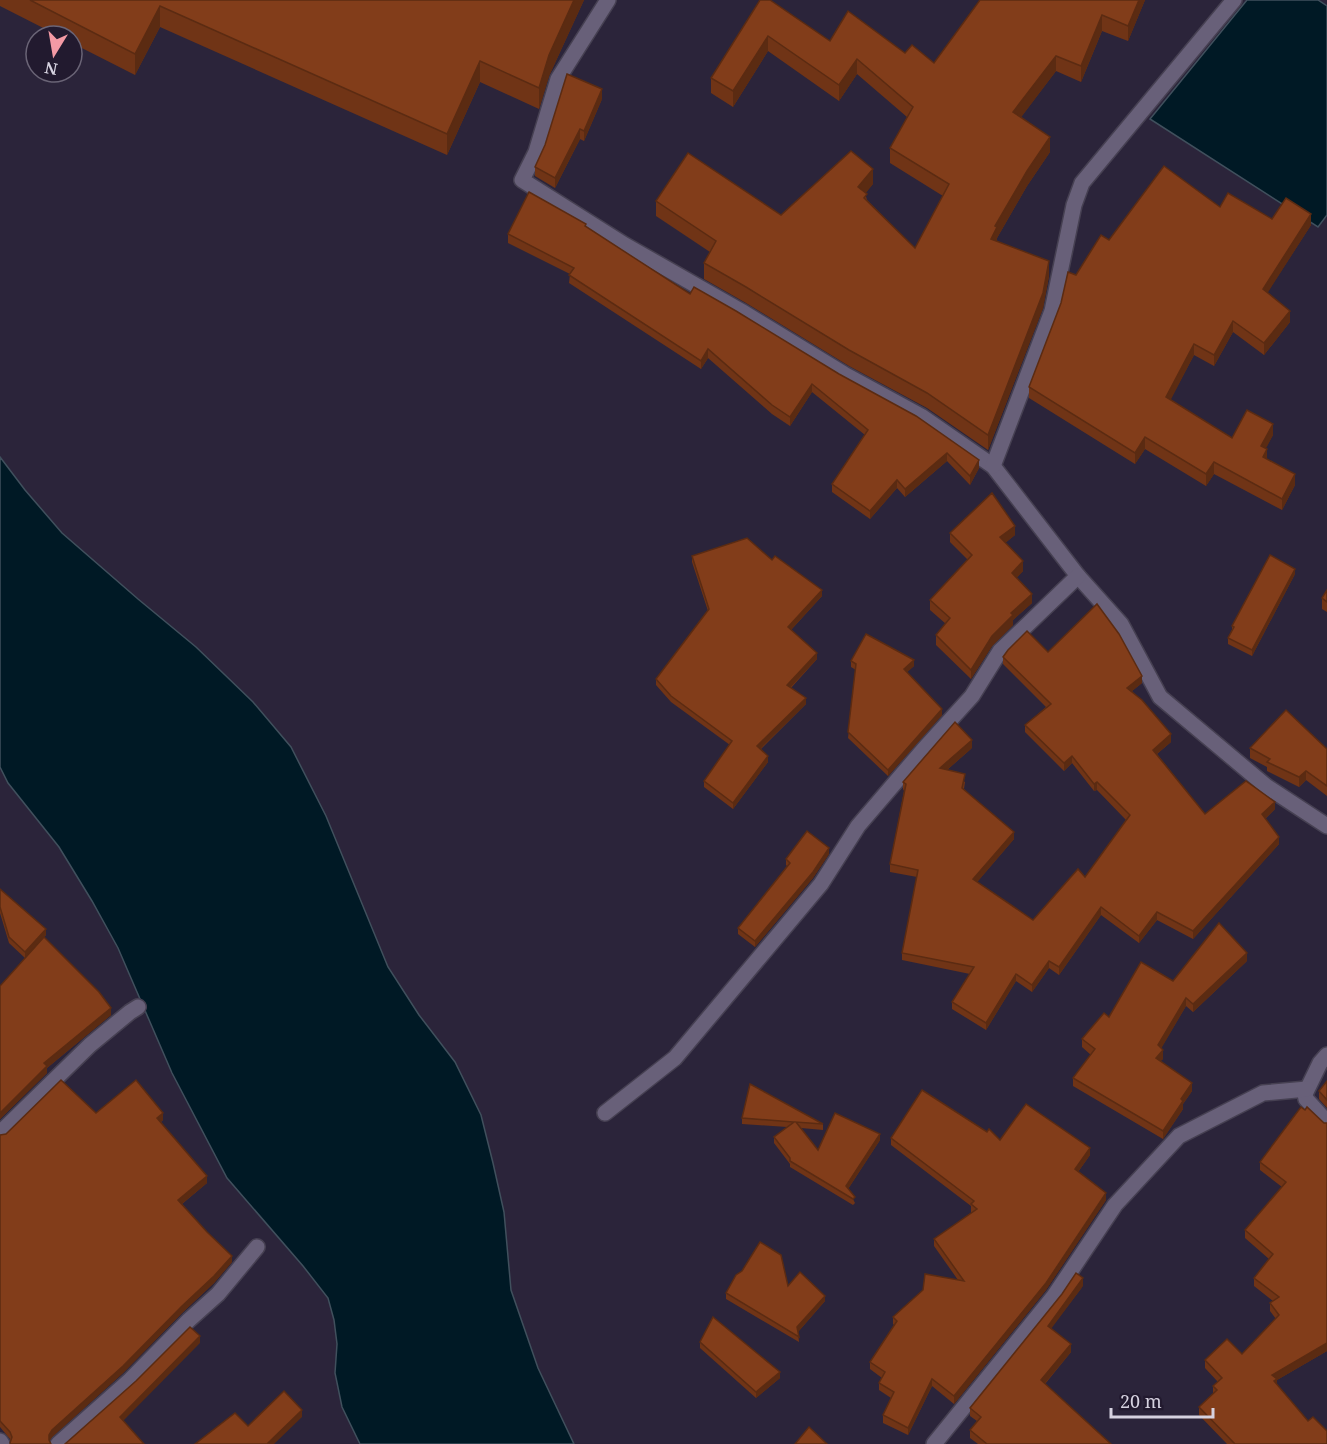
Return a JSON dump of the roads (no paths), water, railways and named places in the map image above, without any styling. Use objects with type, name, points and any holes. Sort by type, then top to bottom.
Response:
[{"type":"street","points":[[608,0],[558,79],[536,152],[522,180],[625,245],[741,310],[844,374],[921,417],[993,465],[1078,576],[1120,624],[1160,697],[1266,786],[1327,826]]},
{"type":"street","points":[[993,465],[1052,311],[1074,205],[1082,183],[1234,0]]},
{"type":"street","points":[[605,1113],[675,1058],[821,884],[858,826],[972,696],[1000,651],[1078,576]]},
{"type":"street","points":[[0,1133],[90,1045],[138,1007]]},
{"type":"street","points":[[1327,1055],[1320,1063],[1305,1094],[1306,1099],[1327,1122]]},
{"type":"street","points":[[934,1444],[1054,1296],[1116,1205],[1179,1136],[1263,1093],[1307,1089]]},
{"type":"street","points":[[58,1444],[130,1380],[218,1294],[256,1247]]},
{"type":"water","points":[[1247,0],[1318,0],[1327,6],[1327,215],[1318,227],[1150,119]]},
{"type":"water","points":[[0,457],[62,533],[196,647],[253,702],[291,747],[326,816],[388,967],[419,1015],[455,1062],[481,1115],[504,1212],[511,1290],[538,1368],[574,1444],[360,1444],[342,1407],[335,1373],[337,1344],[334,1320],[328,1298],[227,1178],[172,1073],[118,948],[59,847],[8,783],[0,767]]}]
